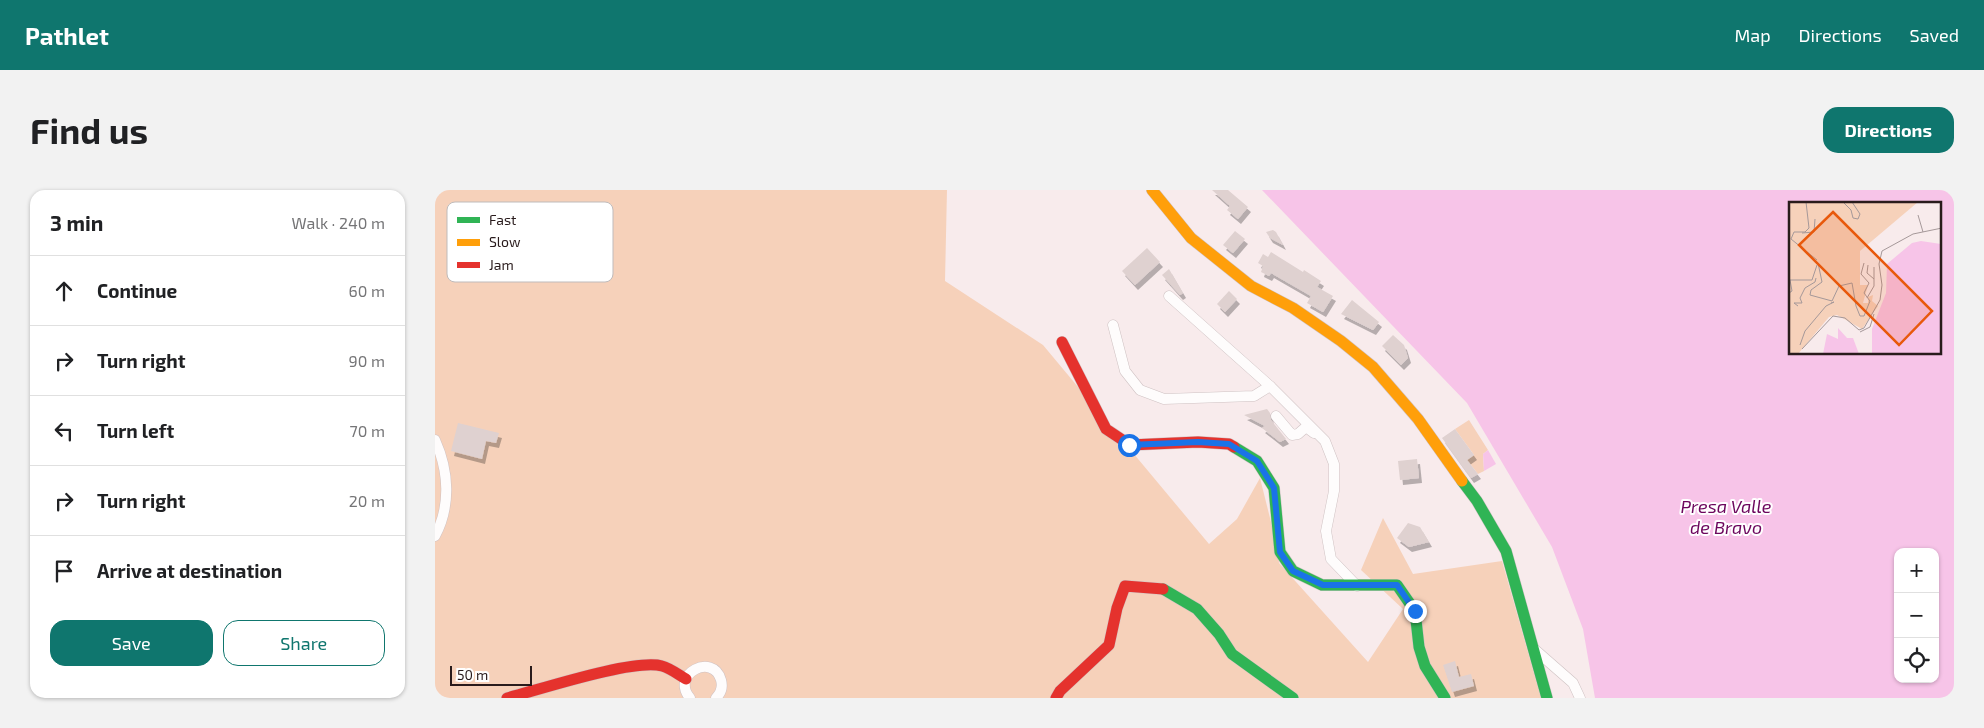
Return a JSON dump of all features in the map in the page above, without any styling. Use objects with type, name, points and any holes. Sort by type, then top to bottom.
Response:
[{"type":"street","points":[[1152,190],[1191,238],[1251,286],[1293,308],[1341,341],[1373,367],[1418,419],[1477,502],[1506,551],[1547,698]]},
{"type":"street","points":[[1169,296],[1270,386],[1325,441],[1334,464],[1334,491],[1326,531],[1331,558],[1357,586]]},
{"type":"street","points":[[1113,325],[1125,371],[1140,390],[1164,399],[1254,396],[1270,386]]},
{"type":"street","points":[[1062,342],[1106,430],[1129,445],[1198,442],[1229,444],[1257,461],[1274,488],[1280,552],[1293,571],[1323,585],[1397,585],[1415,611],[1419,647],[1425,666],[1445,698]]},
{"type":"street","points":[[1276,416],[1292,435],[1298,434],[1307,427],[1325,441]]},
{"type":"street","points":[[435,440],[443,461],[447,485],[445,510],[435,536]]},
{"type":"street","points":[[1056,698],[1061,690],[1109,645],[1117,608],[1125,586],[1165,589],[1197,609],[1219,634],[1232,654],[1293,698]]},
{"type":"street","points":[[1533,648],[1573,683],[1579,698]]},
{"type":"street","points":[[507,698],[623,668],[643,665],[662,666],[686,678]]},
{"type":"street","points":[[690,698],[685,688],[686,678],[691,671],[698,667],[706,667],[714,669],[722,682],[718,698]]},
{"type":"shaded area","points":[[435,190],[947,190],[945,281],[1043,345],[1209,544],[1237,519],[1260,478],[1277,546],[1279,563],[1368,662],[1403,609],[1361,570],[1383,518],[1413,574],[1502,561],[1541,698],[435,698]]},
{"type":"shaded area","points":[[1469,420],[1488,450],[1483,454],[1484,471],[1478,474],[1467,460],[1474,455],[1455,429]]},
{"type":"water","name":"Presa Valle de Bravo","points":[[1262,190],[1954,190],[1954,698],[1595,698],[1583,629],[1552,547],[1467,403]]},
{"type":"water","points":[[1488,450],[1496,464],[1484,471],[1483,454]]},
{"type":"building","points":[[1212,190],[1228,190],[1248,207],[1238,219],[1227,210],[1230,206]]},
{"type":"building","points":[[1273,230],[1283,245],[1270,238],[1266,232]]},
{"type":"building","points":[[1235,231],[1245,239],[1233,253],[1223,245]]},
{"type":"building","points":[[1147,248],[1160,262],[1135,285],[1122,271]]},
{"type":"building","points":[[1271,252],[1321,281],[1317,287],[1333,296],[1323,312],[1307,303],[1311,296],[1271,273],[1269,276],[1261,272],[1263,266],[1258,263],[1263,254],[1268,257]]},
{"type":"building","points":[[1169,269],[1183,293],[1180,295],[1162,275]]},
{"type":"building","points":[[1229,291],[1237,299],[1225,312],[1217,304]]},
{"type":"building","points":[[1352,300],[1379,322],[1373,330],[1341,314]]},
{"type":"building","points":[[1393,335],[1404,345],[1408,358],[1401,365],[1382,346]]},
{"type":"building","points":[[1267,409],[1271,420],[1286,439],[1280,442],[1262,428],[1265,426],[1244,415]]},
{"type":"building","points":[[458,423],[499,433],[496,443],[486,441],[482,459],[451,451]]},
{"type":"building","points":[[1455,429],[1474,455],[1467,460],[1478,474],[1471,478],[1442,438]]},
{"type":"building","points":[[1417,459],[1419,478],[1400,480],[1398,461]]},
{"type":"building","points":[[1408,523],[1420,527],[1429,542],[1409,547],[1397,538]]},
{"type":"building","points":[[1455,661],[1459,677],[1471,674],[1474,686],[1452,692],[1443,665]]},
{"type":"traffic: fast","points":[[1234,447],[1257,461],[1274,488],[1280,552],[1293,571],[1322,585],[1397,585],[1415,611],[1419,647],[1425,666],[1445,698]]},
{"type":"traffic: fast","points":[[1462,481],[1477,501],[1506,551],[1547,698]]},
{"type":"traffic: fast","points":[[1163,589],[1197,609],[1219,634],[1232,654],[1293,698]]},
{"type":"traffic: slow","points":[[1152,190],[1191,238],[1251,286],[1293,308],[1341,341],[1373,367],[1418,419],[1462,481]]},
{"type":"traffic: jam","points":[[1062,342],[1106,429],[1130,445],[1198,442],[1229,444],[1234,447]]},
{"type":"traffic: jam","points":[[1056,698],[1060,691],[1109,645],[1117,608],[1125,586],[1163,589]]},
{"type":"traffic: jam","points":[[507,698],[609,670],[631,666],[662,666],[686,679]]},
{"type":"route","points":[[1129,445],[1198,442],[1229,444],[1257,461],[1274,488],[1280,552],[1293,571],[1323,585],[1397,585],[1415,611]]}]
